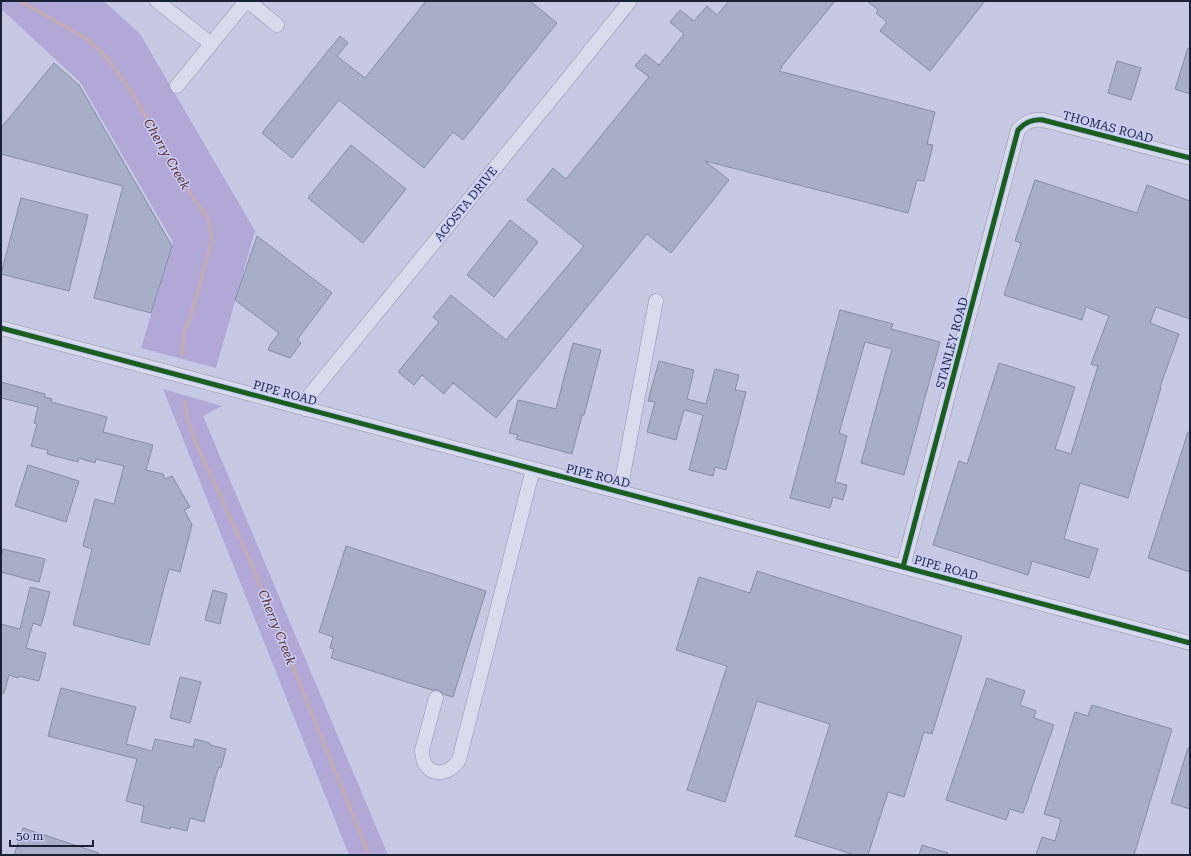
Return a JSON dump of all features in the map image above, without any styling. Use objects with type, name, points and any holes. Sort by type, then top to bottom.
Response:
[{"type":"street","points":[[157,1],[211,44]]},
{"type":"street","points":[[177,86],[247,1],[277,24]]},
{"type":"street","name":"AGOSTA DRIVE","points":[[305,408],[309,396],[630,1]]},
{"type":"street","name":"THOMAS ROAD","points":[[1022,125],[1036,119],[1043,120],[1190,158]]},
{"type":"street","name":"STANLEY ROAD","points":[[903,567],[1018,130],[1022,125]]},
{"type":"street","points":[[620,492],[656,301]]},
{"type":"street","name":"PIPE ROAD","points":[[1,328],[1190,643]]},
{"type":"street","points":[[436,698],[422,750],[422,756],[424,763],[431,770],[437,772],[447,771],[455,766],[459,760],[533,469]]},
{"type":"shaded area","points":[[1,1],[104,1],[140,34],[255,231],[216,368],[141,348],[173,242],[80,82],[1,9]]},
{"type":"shaded area","points":[[163,389],[222,406],[203,416],[388,855],[349,855]]},
{"type":"building","points":[[426,1],[530,1],[557,23],[463,140],[453,132],[424,168],[339,100],[292,158],[262,133],[340,36],[348,43],[337,56],[365,78]]},
{"type":"building","points":[[729,1],[835,1],[779,71],[935,112],[927,144],[933,145],[924,181],[917,180],[908,213],[705,161],[729,180],[671,253],[647,234],[496,418],[453,383],[444,394],[422,375],[414,385],[398,372],[439,322],[433,317],[451,295],[506,340],[584,246],[527,200],[553,168],[566,179],[649,77],[635,66],[645,54],[659,65],[684,34],[670,22],[680,10],[694,21],[707,6],[717,15]]},
{"type":"building","points":[[867,1],[985,1],[930,71],[880,31],[887,22],[876,13],[878,10]]},
{"type":"building","points":[[1188,48],[1190,48],[1190,94],[1175,89]]},
{"type":"building","points":[[1117,61],[1141,68],[1131,100],[1108,93]]},
{"type":"building","points":[[54,63],[79,85],[172,246],[151,313],[94,298],[123,186],[1,154],[1,128]]},
{"type":"building","points":[[351,145],[406,189],[363,243],[308,198]]},
{"type":"building","points":[[1035,180],[1137,213],[1147,185],[1190,201],[1190,319],[1156,307],[1150,323],[1179,334],[1160,387],[1161,388],[1128,498],[1080,483],[1064,539],[1098,549],[1089,578],[1032,561],[1028,575],[933,545],[959,461],[967,464],[999,363],[1075,387],[1055,449],[1071,454],[1098,366],[1091,364],[1109,316],[1086,307],[1082,320],[1004,295],[1021,243],[1015,241]]},
{"type":"building","points":[[21,198],[88,215],[69,291],[1,274]]},
{"type":"building","points":[[510,220],[538,242],[494,297],[467,275]]},
{"type":"building","points":[[257,236],[332,293],[297,340],[301,343],[290,358],[268,350],[279,333],[235,300]]},
{"type":"building","points":[[840,310],[893,324],[891,329],[940,342],[904,475],[861,463],[892,349],[865,342],[839,433],[847,436],[835,482],[847,485],[843,500],[833,497],[830,508],[790,498]]},
{"type":"building","points":[[573,343],[601,350],[572,454],[516,439],[518,435],[509,433],[518,400],[556,409]]},
{"type":"building","points":[[659,361],[694,370],[687,399],[706,404],[715,369],[739,375],[735,390],[746,392],[726,470],[715,467],[713,476],[689,470],[703,415],[684,410],[676,440],[647,432],[655,402],[648,401]]},
{"type":"building","points":[[1,382],[45,394],[44,397],[52,399],[51,402],[107,417],[103,432],[153,445],[146,470],[163,474],[165,479],[172,476],[190,507],[184,510],[192,525],[180,572],[169,569],[149,645],[73,625],[92,549],[83,546],[95,499],[114,504],[124,466],[96,459],[95,463],[79,458],[78,462],[47,454],[48,450],[31,446],[37,424],[34,423],[38,407],[1,398]]},
{"type":"building","points":[[1188,432],[1190,433],[1190,572],[1148,558]]},
{"type":"building","points":[[28,465],[79,481],[66,522],[15,506]]},
{"type":"building","points":[[346,546],[486,591],[453,697],[443,694],[439,690],[432,690],[331,658],[334,649],[330,648],[333,637],[319,632]]},
{"type":"building","points":[[3,549],[45,559],[39,582],[1,572],[1,556]]},
{"type":"building","points":[[757,571],[962,636],[932,734],[924,732],[904,797],[888,792],[868,855],[855,855],[795,836],[830,724],[757,701],[725,802],[687,790],[727,666],[676,650],[699,577],[750,593]]},
{"type":"building","points":[[30,587],[50,592],[41,626],[33,623],[26,648],[46,653],[39,681],[9,675],[4,693],[1,693],[1,624],[20,629]]},
{"type":"building","points":[[213,590],[227,594],[220,624],[205,620]]},
{"type":"building","points":[[180,677],[201,682],[190,723],[170,718]]},
{"type":"building","points":[[987,678],[1025,691],[1020,705],[1036,711],[1034,718],[1054,725],[1023,813],[1010,809],[1006,820],[946,800]]},
{"type":"building","points":[[61,688],[136,707],[126,744],[152,751],[155,739],[193,747],[195,739],[226,749],[221,768],[219,767],[215,779],[204,822],[190,818],[187,831],[171,827],[170,829],[141,822],[144,806],[126,801],[137,759],[48,736]]},
{"type":"building","points":[[1092,705],[1172,729],[1134,855],[1036,855],[1042,837],[1055,841],[1061,819],[1044,814],[1075,712],[1088,716]]},
{"type":"building","points":[[1188,748],[1190,748],[1190,809],[1171,803]]},
{"type":"building","points":[[23,828],[99,853],[99,855],[14,855]]},
{"type":"building","points":[[922,845],[948,853],[947,855],[919,855]]},
{"type":"waterway","name":"Cherry Creek","points":[[20,1],[87,39],[108,59],[134,96],[186,188],[208,218],[212,240],[192,312],[185,330],[182,355]]},
{"type":"waterway","name":"Cherry Creek","points":[[185,401],[187,418],[195,441],[251,563],[369,855]]},
{"type":"cycle path","points":[[903,567],[1018,130],[1029,122],[1043,120],[1190,158]]},
{"type":"cycle path","points":[[1,328],[1190,643]]}]
